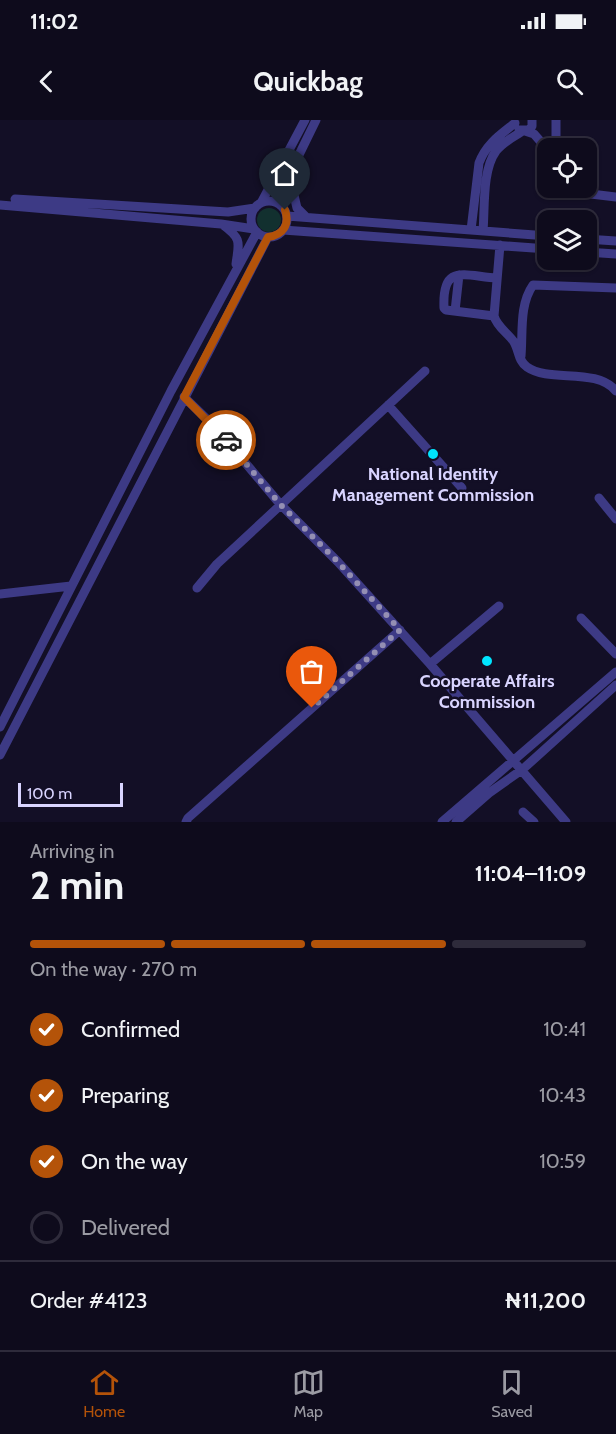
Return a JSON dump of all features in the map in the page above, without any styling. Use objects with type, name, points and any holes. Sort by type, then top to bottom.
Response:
[{"type":"street","points":[[256,231],[251,219],[305,120]]},
{"type":"street","points":[[276,202],[316,120]]},
{"type":"street","points":[[556,120],[556,137]]},
{"type":"street","points":[[471,230],[479,163],[482,155],[492,141],[515,121],[517,128],[530,126]]},
{"type":"street","points":[[483,231],[489,166],[497,150],[510,138],[530,126]]},
{"type":"street","points":[[289,174],[297,208],[309,219]]},
{"type":"street","points":[[597,195],[616,197]]},
{"type":"street","points":[[0,199],[228,212],[276,202]]},
{"type":"street","points":[[0,205],[221,224],[256,231],[268,237],[283,230],[287,216],[285,210],[276,202]]},
{"type":"street","points":[[287,216],[537,235]]},
{"type":"street","points":[[221,224],[235,234],[238,241],[235,270]]},
{"type":"street","points":[[283,230],[537,248]]},
{"type":"street","points":[[0,727],[256,231]]},
{"type":"street","points":[[0,755],[5,735],[268,237]]},
{"type":"street","points":[[597,240],[616,241]]},
{"type":"street","points":[[500,245],[494,316],[495,321],[514,342],[521,362],[527,368],[539,372],[595,379],[611,384],[616,391]]},
{"type":"street","points":[[597,253],[616,254]]},
{"type":"street","points":[[494,316],[456,312],[459,275],[497,278]]},
{"type":"street","points":[[521,362],[524,305],[528,291],[533,285],[616,288]]},
{"type":"street","points":[[197,588],[217,564],[280,504],[425,371]]},
{"type":"street","points":[[184,397],[216,428],[280,504],[338,562],[400,630],[566,822]]},
{"type":"street","points":[[388,405],[462,488]]},
{"type":"street","points":[[598,498],[616,519]]},
{"type":"street","points":[[0,594],[71,586]]},
{"type":"street","points":[[430,664],[499,606]]},
{"type":"street","points":[[581,618],[616,654]]},
{"type":"street","points":[[186,822],[400,630]]},
{"type":"street","points":[[442,822],[616,672]]},
{"type":"street","points":[[456,822],[489,793],[523,770],[616,685]]},
{"type":"street","points":[[524,812],[534,822]]},
{"type":"green space","points":[[269,208],[274,209],[280,215],[280,225],[274,231],[269,232],[264,231],[258,225],[257,220],[258,215],[264,209]]},
{"type":"way so far","points":[[226,440],[280,504],[338,562],[400,630],[312,708]]},
{"type":"place","name":"National Identity Management Commission","points":[[433,454]]},
{"type":"place","name":"Cooperate Affairs Commission","points":[[487,661]]},
{"type":"route","points":[[226,440],[184,397],[268,237],[283,230],[287,221],[285,210]]}]
